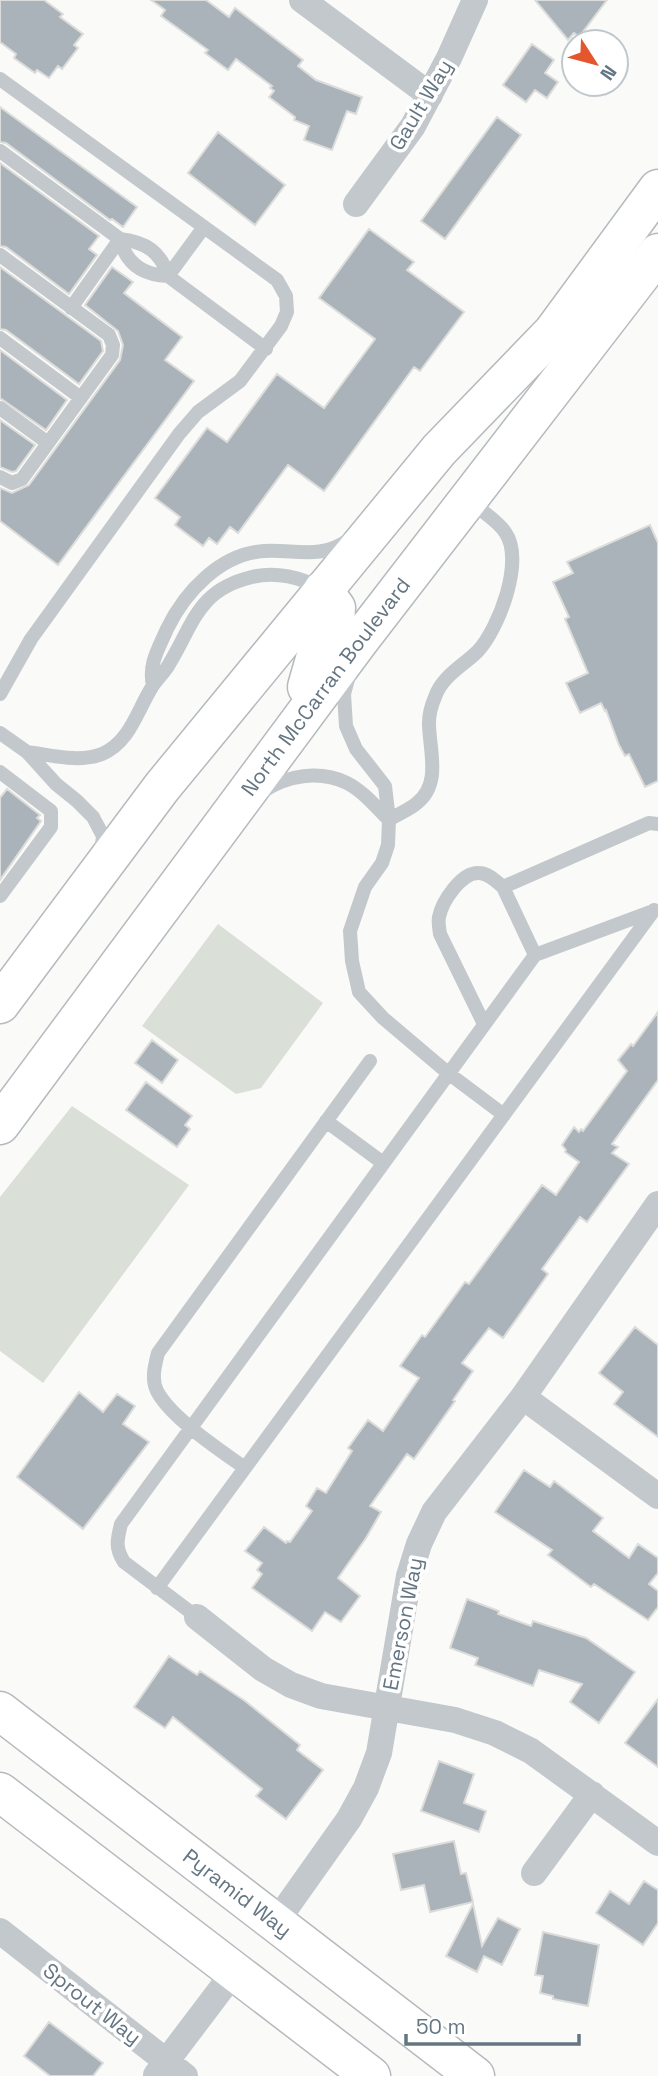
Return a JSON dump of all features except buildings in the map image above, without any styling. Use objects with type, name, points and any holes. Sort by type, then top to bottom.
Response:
[{"type":"main road","points":[[0,1003],[162,787],[453,434],[553,332],[658,189]]},
{"type":"main road","name":"North McCarran Boulevard","points":[[0,1125],[466,499],[658,253]]},
{"type":"main road","points":[[304,716],[308,682],[315,659],[335,626],[336,608],[323,590]]},
{"type":"main road","name":"Pyramid Way","points":[[0,1712],[475,2076]]},
{"type":"main road","points":[[0,1792],[370,2076]]},
{"type":"street","points":[[302,0],[430,95]]},
{"type":"street","name":"Gault Way","points":[[356,204],[413,126],[475,0]]},
{"type":"street","name":"Emerson Way","points":[[276,1922],[349,1819],[366,1787],[379,1753],[410,1576],[419,1544],[435,1512],[523,1397],[658,1204]]},
{"type":"street","points":[[523,1397],[658,1496]]},
{"type":"street","points":[[197,1616],[263,1668],[291,1685],[321,1696],[455,1720],[495,1733],[531,1751],[658,1843]]},
{"type":"street","points":[[534,1873],[592,1794]]},
{"type":"street","name":"Sprout Way","points":[[0,1931],[169,2071]]},
{"type":"street","points":[[169,2071],[234,1972]]},
{"type":"lane","points":[[0,79],[277,280],[286,296],[286,312],[281,327],[266,349],[240,381],[198,412],[179,434],[31,639],[0,694]]},
{"type":"lane","points":[[0,151],[120,239],[134,240],[147,247],[164,260],[168,276]]},
{"type":"lane","points":[[168,276],[204,227]]},
{"type":"lane","points":[[120,239],[124,255],[141,270],[152,276],[168,276],[266,349]]},
{"type":"lane","points":[[71,308],[120,239]]},
{"type":"lane","points":[[0,255],[109,335],[113,345],[112,355],[22,479],[12,482],[0,477]]},
{"type":"lane","points":[[0,338],[81,398]]},
{"type":"lane","points":[[0,408],[48,443]]},
{"type":"lane","points":[[389,820],[417,803],[428,791],[432,774],[429,722],[435,695],[445,680],[479,649],[493,628],[512,575],[512,546],[505,531],[466,499]]},
{"type":"lane","points":[[153,685],[150,673],[154,658],[172,619],[186,596],[207,575],[237,558],[264,551],[299,554],[341,546],[389,510]]},
{"type":"lane","points":[[27,752],[80,758],[102,754],[121,741],[135,722],[153,685],[168,667],[206,600],[233,582],[264,573],[293,577],[323,590]]},
{"type":"lane","points":[[359,641],[344,694],[346,726],[356,749],[385,786],[389,820],[388,845],[382,863],[365,887],[350,931],[352,961],[359,992],[383,1018],[448,1073],[504,1115]]},
{"type":"lane","points":[[0,733],[27,752],[56,784],[93,817],[103,836],[100,868]]},
{"type":"lane","points":[[0,772],[51,811],[51,827],[0,895]]},
{"type":"lane","points":[[230,815],[270,786],[291,777],[315,775],[346,782],[368,798],[389,820]]},
{"type":"lane","points":[[503,887],[649,823],[658,824]]},
{"type":"lane","points":[[484,1024],[440,934],[438,919],[455,888],[466,876],[478,873],[489,876],[503,887],[535,955]]},
{"type":"lane","points":[[197,1616],[124,1562],[117,1551],[116,1541],[121,1524],[535,955],[656,907]]},
{"type":"lane","points":[[157,1588],[656,907]]},
{"type":"lane","points":[[245,1468],[191,1427],[155,1390],[153,1373],[158,1353],[370,1061]]},
{"type":"lane","points":[[326,1121],[383,1163]]},
{"type":"shaded area","points":[[218,924],[323,1003],[261,1088],[236,1094],[142,1026]]},
{"type":"shaded area","points":[[72,1106],[189,1185],[43,1383],[0,1351],[0,1197]]}]
